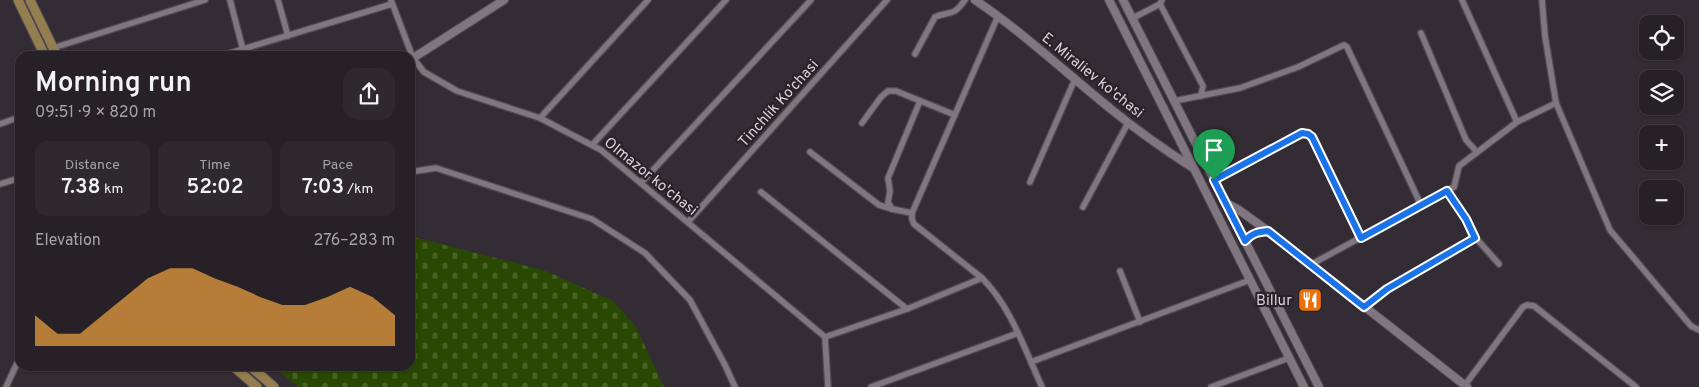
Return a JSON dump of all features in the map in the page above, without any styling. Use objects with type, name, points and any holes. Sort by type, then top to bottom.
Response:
[{"type":"main road","points":[[18,0],[43,51]]},
{"type":"main road","points":[[30,0],[55,51]]},
{"type":"main road","points":[[415,57],[504,0]]},
{"type":"main road","name":"E. Miraliev ko'chasi","points":[[975,0],[998,16],[1128,123],[1194,170]]},
{"type":"main road","points":[[1109,0],[1304,387]]},
{"type":"main road","points":[[1123,0],[1319,387]]},
{"type":"main road","points":[[1226,203],[1268,231],[1466,386]]},
{"type":"main road","points":[[1245,241],[1249,236],[1257,232],[1268,231]]},
{"type":"main road","points":[[1251,282],[1264,279]]},
{"type":"main road","points":[[239,371],[257,387]]},
{"type":"main road","points":[[256,371],[274,387]]},
{"type":"street","points":[[58,51],[205,0]]},
{"type":"street","points":[[230,0],[243,50]]},
{"type":"street","points":[[278,0],[288,36]]},
{"type":"street","points":[[540,118],[648,0]]},
{"type":"street","points":[[592,145],[726,0]]},
{"type":"street","points":[[641,183],[811,0]]},
{"type":"street","name":"Tinchlik Ko’chasi","points":[[688,222],[888,0]]},
{"type":"street","points":[[915,54],[935,18],[951,14],[959,9],[965,0]]},
{"type":"street","points":[[1462,0],[1517,122]]},
{"type":"street","points":[[1542,0],[1545,36],[1556,103],[1610,230],[1692,326],[1699,330]]},
{"type":"street","points":[[239,51],[391,2],[409,51]]},
{"type":"street","points":[[1132,18],[1161,2],[1203,86],[1201,96]]},
{"type":"street","points":[[998,16],[912,213],[912,219],[914,224],[995,290],[1018,333],[1042,387]]},
{"type":"street","points":[[1421,33],[1466,140],[1477,152]]},
{"type":"street","points":[[1174,101],[1240,88],[1267,79],[1344,45],[1347,47],[1421,205]]},
{"type":"street","name":"Olmazor ko'chasi","points":[[415,62],[424,72],[457,91],[540,118],[601,150],[824,337]]},
{"type":"street","points":[[1030,182],[1075,79]]},
{"type":"street","points":[[862,123],[881,97],[888,91],[896,91],[955,115]]},
{"type":"street","points":[[892,209],[888,202],[890,191],[888,178],[920,100]]},
{"type":"street","points":[[1310,265],[1454,187],[1459,166],[1517,122],[1556,103]]},
{"type":"street","points":[[0,124],[15,119]]},
{"type":"street","points":[[1083,207],[1128,123]]},
{"type":"street","points":[[1214,180],[1302,133],[1308,134],[1312,137],[1361,238]]},
{"type":"street","points":[[810,152],[879,205],[912,213]]},
{"type":"street","points":[[415,171],[436,168],[592,219],[638,248],[690,300],[735,387]]},
{"type":"street","points":[[0,184],[15,180]]},
{"type":"street","points":[[1447,191],[1466,219],[1475,238],[1499,264]]},
{"type":"street","points":[[761,192],[907,309]]},
{"type":"street","points":[[1364,307],[1387,289],[1475,238]]},
{"type":"street","points":[[1120,270],[1140,322]]},
{"type":"street","points":[[828,387],[824,337],[907,309],[982,278]]},
{"type":"street","points":[[1030,362],[1251,282]]},
{"type":"street","points":[[1466,386],[1523,307],[1527,305],[1534,306],[1636,387]]},
{"type":"street","points":[[871,387],[1018,333]]},
{"type":"street","points":[[1211,387],[1289,358]]},
{"type":"street","points":[[6,387],[15,368]]},
{"type":"green space","points":[[415,237],[546,271],[613,301],[636,327],[664,387],[298,387],[279,371],[415,371]]},
{"type":"place","name":"Billur","points":[[1310,300]]},
{"type":"route","points":[[1302,133],[1308,134],[1312,137],[1361,238],[1447,191],[1466,219],[1475,238],[1387,289],[1364,307],[1268,231],[1257,232],[1249,236],[1245,241],[1214,180],[1302,133]]}]
